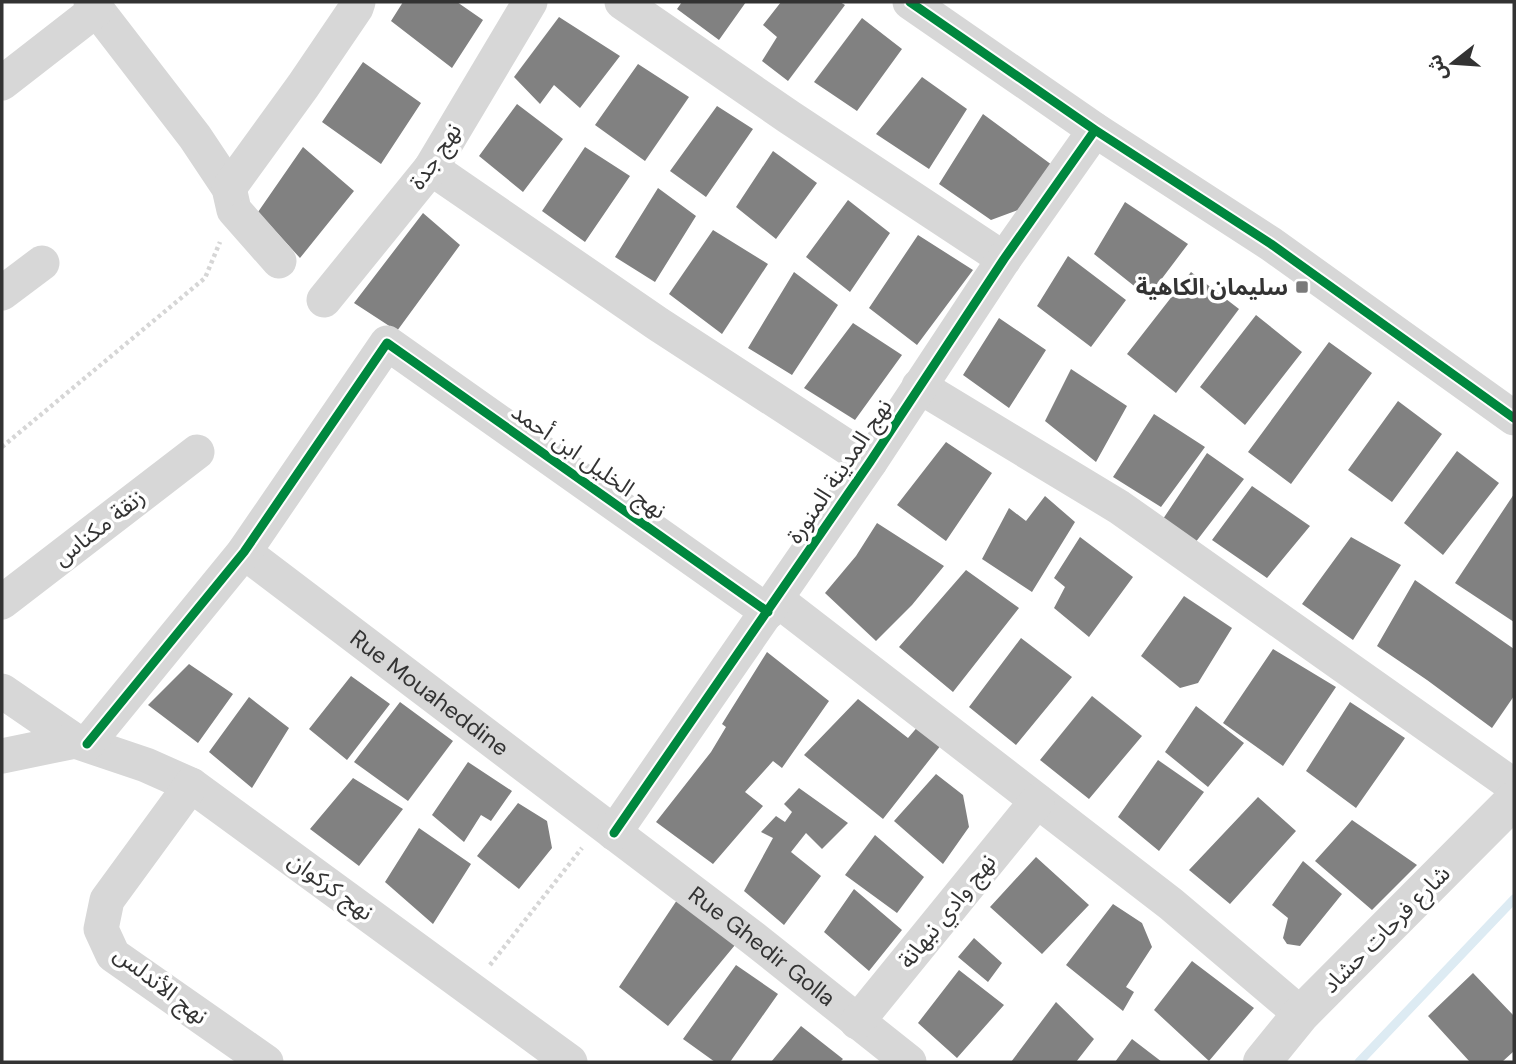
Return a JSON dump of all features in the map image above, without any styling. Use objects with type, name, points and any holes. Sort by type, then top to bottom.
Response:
[{"type":"street","points":[[231,199],[358,2]]},
{"type":"street","name":"نهج جدة","points":[[324,300],[431,168],[530,2]]},
{"type":"street","points":[[622,2],[789,117],[1004,258]]},
{"type":"street","points":[[910,2],[1095,130],[1246,226],[1514,418]]},
{"type":"street","points":[[2,83],[94,6],[195,138],[231,199],[279,261]]},
{"type":"street","name":"نهج المدينة المنورة","points":[[608,828],[772,606],[1004,258],[1095,130]]},
{"type":"street","points":[[431,168],[658,324],[870,462]]},
{"type":"street","points":[[2,293],[42,263]]},
{"type":"street","name":"نهج الخليل ابن أحمد","points":[[244,552],[387,343],[772,606],[1037,801],[1171,904],[1301,1014]]},
{"type":"street","points":[[919,386],[1119,508],[1514,786]]},
{"type":"street","name":"زنقة مكناس","points":[[2,602],[197,452]]},
{"type":"street","points":[[2,756],[81,743],[244,552]]},
{"type":"street","name":"Rue Mouaheddine","points":[[244,552],[608,828]]},
{"type":"street","name":"نهج كركوان","points":[[3,697],[81,743],[146,765],[191,785],[570,1062]]},
{"type":"street","name":"نهج الأندلس","points":[[191,785],[107,900],[101,929],[113,955],[266,1062]]},
{"type":"street","name":"شارع فرحات حشاد","points":[[1262,1062],[1301,1014],[1514,800]]},
{"type":"street","name":"نهج وادي نبهانة","points":[[857,1022],[1037,801]]},
{"type":"street","name":"Rue Ghedir Golla","points":[[608,828],[753,938],[909,1062]]},
{"type":"path","points":[[2,447],[205,278],[231,199]]},
{"type":"path","points":[[470,990],[608,828]]},
{"type":"building","points":[[403,2],[457,2],[483,20],[452,68],[391,21]]},
{"type":"building","points":[[682,2],[746,2],[719,40],[677,9]]},
{"type":"building","points":[[781,2],[840,2],[845,5],[788,81],[762,61],[777,37],[763,25]]},
{"type":"building","points":[[559,17],[620,56],[580,108],[554,85],[540,104],[514,77]]},
{"type":"building","points":[[862,18],[902,49],[857,111],[814,82]]},
{"type":"building","points":[[363,62],[421,103],[381,164],[322,122]]},
{"type":"building","points":[[638,64],[689,97],[645,161],[595,125]]},
{"type":"building","points":[[922,77],[967,109],[929,169],[876,134]]},
{"type":"building","points":[[517,104],[563,139],[523,192],[479,156]]},
{"type":"building","points":[[717,106],[753,129],[706,197],[670,171]]},
{"type":"building","points":[[983,114],[1052,165],[1018,210],[991,220],[939,184]]},
{"type":"building","points":[[303,147],[354,191],[300,258],[258,212]]},
{"type":"building","points":[[585,147],[630,176],[585,242],[542,211]]},
{"type":"building","points":[[773,151],[817,183],[776,239],[736,207]]},
{"type":"building","points":[[658,188],[696,216],[655,282],[615,257]]},
{"type":"building","points":[[848,200],[890,233],[850,292],[806,257]]},
{"type":"building","points":[[1125,202],[1188,244],[1148,297],[1094,254]]},
{"type":"building","points":[[423,213],[460,245],[397,331],[354,303]]},
{"type":"building","points":[[713,230],[768,264],[722,334],[669,294]]},
{"type":"building","points":[[918,235],[973,270],[917,345],[869,308]]},
{"type":"building","points":[[1068,256],[1126,300],[1091,347],[1037,306]]},
{"type":"building","points":[[794,272],[838,305],[792,375],[748,348]]},
{"type":"building","points":[[1191,272],[1239,309],[1176,393],[1127,354]]},
{"type":"building","points":[[1256,315],[1302,352],[1245,425],[1200,387]]},
{"type":"building","points":[[999,318],[1046,350],[1009,408],[963,375]]},
{"type":"building","points":[[853,323],[902,355],[855,420],[804,388]]},
{"type":"building","points":[[1329,342],[1372,373],[1291,484],[1248,452]]},
{"type":"building","points":[[1071,369],[1127,406],[1096,462],[1045,421]]},
{"type":"building","points":[[1398,401],[1442,434],[1392,502],[1348,470]]},
{"type":"building","points":[[1154,414],[1205,447],[1161,507],[1113,477]]},
{"type":"building","points":[[946,442],[992,473],[946,541],[897,505]]},
{"type":"building","points":[[1457,451],[1499,483],[1443,555],[1404,523]]},
{"type":"building","points":[[1207,453],[1244,479],[1195,543],[1163,519]]},
{"type":"building","points":[[1252,486],[1310,526],[1267,578],[1212,540]]},
{"type":"building","points":[[1514,494],[1514,622],[1455,583]]},
{"type":"building","points":[[1045,496],[1075,522],[1032,592],[982,559],[1009,508],[1026,521]]},
{"type":"building","points":[[877,523],[944,566],[912,605],[876,641],[825,593],[856,556]]},
{"type":"building","points":[[1080,537],[1133,577],[1089,637],[1054,608],[1065,587],[1054,578]]},
{"type":"building","points":[[1351,537],[1401,565],[1353,640],[1302,604]]},
{"type":"building","points":[[966,570],[1019,608],[953,692],[899,647]]},
{"type":"building","points":[[1415,580],[1514,649],[1514,696],[1492,728],[1377,646]]},
{"type":"building","points":[[1184,596],[1232,628],[1198,683],[1180,688],[1141,656]]},
{"type":"building","points":[[1021,638],[1072,677],[1016,745],[969,707]]},
{"type":"building","points":[[1273,649],[1336,687],[1283,766],[1223,723]]},
{"type":"building","points":[[767,652],[829,701],[782,768],[773,761],[745,792],[763,806],[713,864],[656,822],[711,752],[726,727],[722,724]]},
{"type":"building","points":[[189,664],[233,694],[198,743],[148,705]]},
{"type":"building","points":[[351,676],[390,704],[347,760],[309,729]]},
{"type":"building","points":[[1092,696],[1142,736],[1089,799],[1040,760]]},
{"type":"building","points":[[249,697],[289,728],[252,788],[209,752]]},
{"type":"building","points":[[858,699],[908,738],[920,724],[945,740],[883,819],[804,755]]},
{"type":"building","points":[[400,702],[453,741],[408,801],[354,762]]},
{"type":"building","points":[[1350,702],[1405,738],[1356,808],[1306,771]]},
{"type":"building","points":[[1196,706],[1244,743],[1208,787],[1165,752]]},
{"type":"building","points":[[1158,760],[1204,792],[1159,851],[1118,817]]},
{"type":"building","points":[[468,762],[512,791],[491,821],[481,815],[464,842],[432,815]]},
{"type":"building","points":[[936,774],[963,795],[969,827],[943,864],[894,821]]},
{"type":"building","points":[[353,778],[403,809],[359,866],[310,829]]},
{"type":"building","points":[[799,788],[848,823],[822,849],[806,833],[791,852],[821,876],[784,925],[744,891],[773,838],[761,832],[776,816],[785,822],[792,812],[784,804]]},
{"type":"building","points":[[1258,797],[1296,831],[1230,904],[1189,870]]},
{"type":"building","points":[[518,803],[547,821],[552,848],[519,889],[477,856]]},
{"type":"building","points":[[1352,820],[1417,865],[1372,910],[1315,861]]},
{"type":"building","points":[[419,828],[471,864],[433,924],[385,882]]},
{"type":"building","points":[[875,835],[924,877],[897,913],[845,875]]},
{"type":"building","points":[[1036,857],[1089,905],[1042,954],[990,907]]},
{"type":"building","points":[[1303,861],[1342,894],[1300,946],[1287,944],[1283,938],[1288,918],[1272,905]]},
{"type":"building","points":[[854,889],[902,930],[869,971],[824,932]]},
{"type":"building","points":[[677,900],[735,945],[668,1026],[619,987]]},
{"type":"building","points":[[1113,904],[1142,923],[1152,947],[1126,987],[1134,992],[1123,1011],[1066,965]]},
{"type":"building","points":[[974,938],[1002,963],[988,982],[958,957]]},
{"type":"building","points":[[1192,961],[1254,1008],[1209,1061],[1154,1010]]},
{"type":"building","points":[[736,965],[778,994],[730,1062],[715,1062],[683,1039]]},
{"type":"building","points":[[959,970],[1004,1005],[957,1058],[918,1023]]},
{"type":"building","points":[[1473,973],[1514,1016],[1514,1051],[1502,1062],[1470,1062],[1428,1016]]},
{"type":"building","points":[[1056,1002],[1094,1039],[1076,1062],[1011,1062]]},
{"type":"building","points":[[801,1026],[843,1059],[840,1062],[771,1062]]},
{"type":"building","points":[[1132,1039],[1162,1062],[1115,1062]]},
{"type":"waterway","points":[[1359,1062],[1514,899]]},
{"type":"cycle path","points":[[910,2],[1095,130],[1271,244],[1514,418]]},
{"type":"cycle path","points":[[614,833],[870,462],[1004,259],[1095,130]]},
{"type":"cycle path","points":[[87,744],[244,552],[387,343],[768,612]]},
{"type":"place","name":"سليمان الكاهية","points":[[1302,287]]}]
